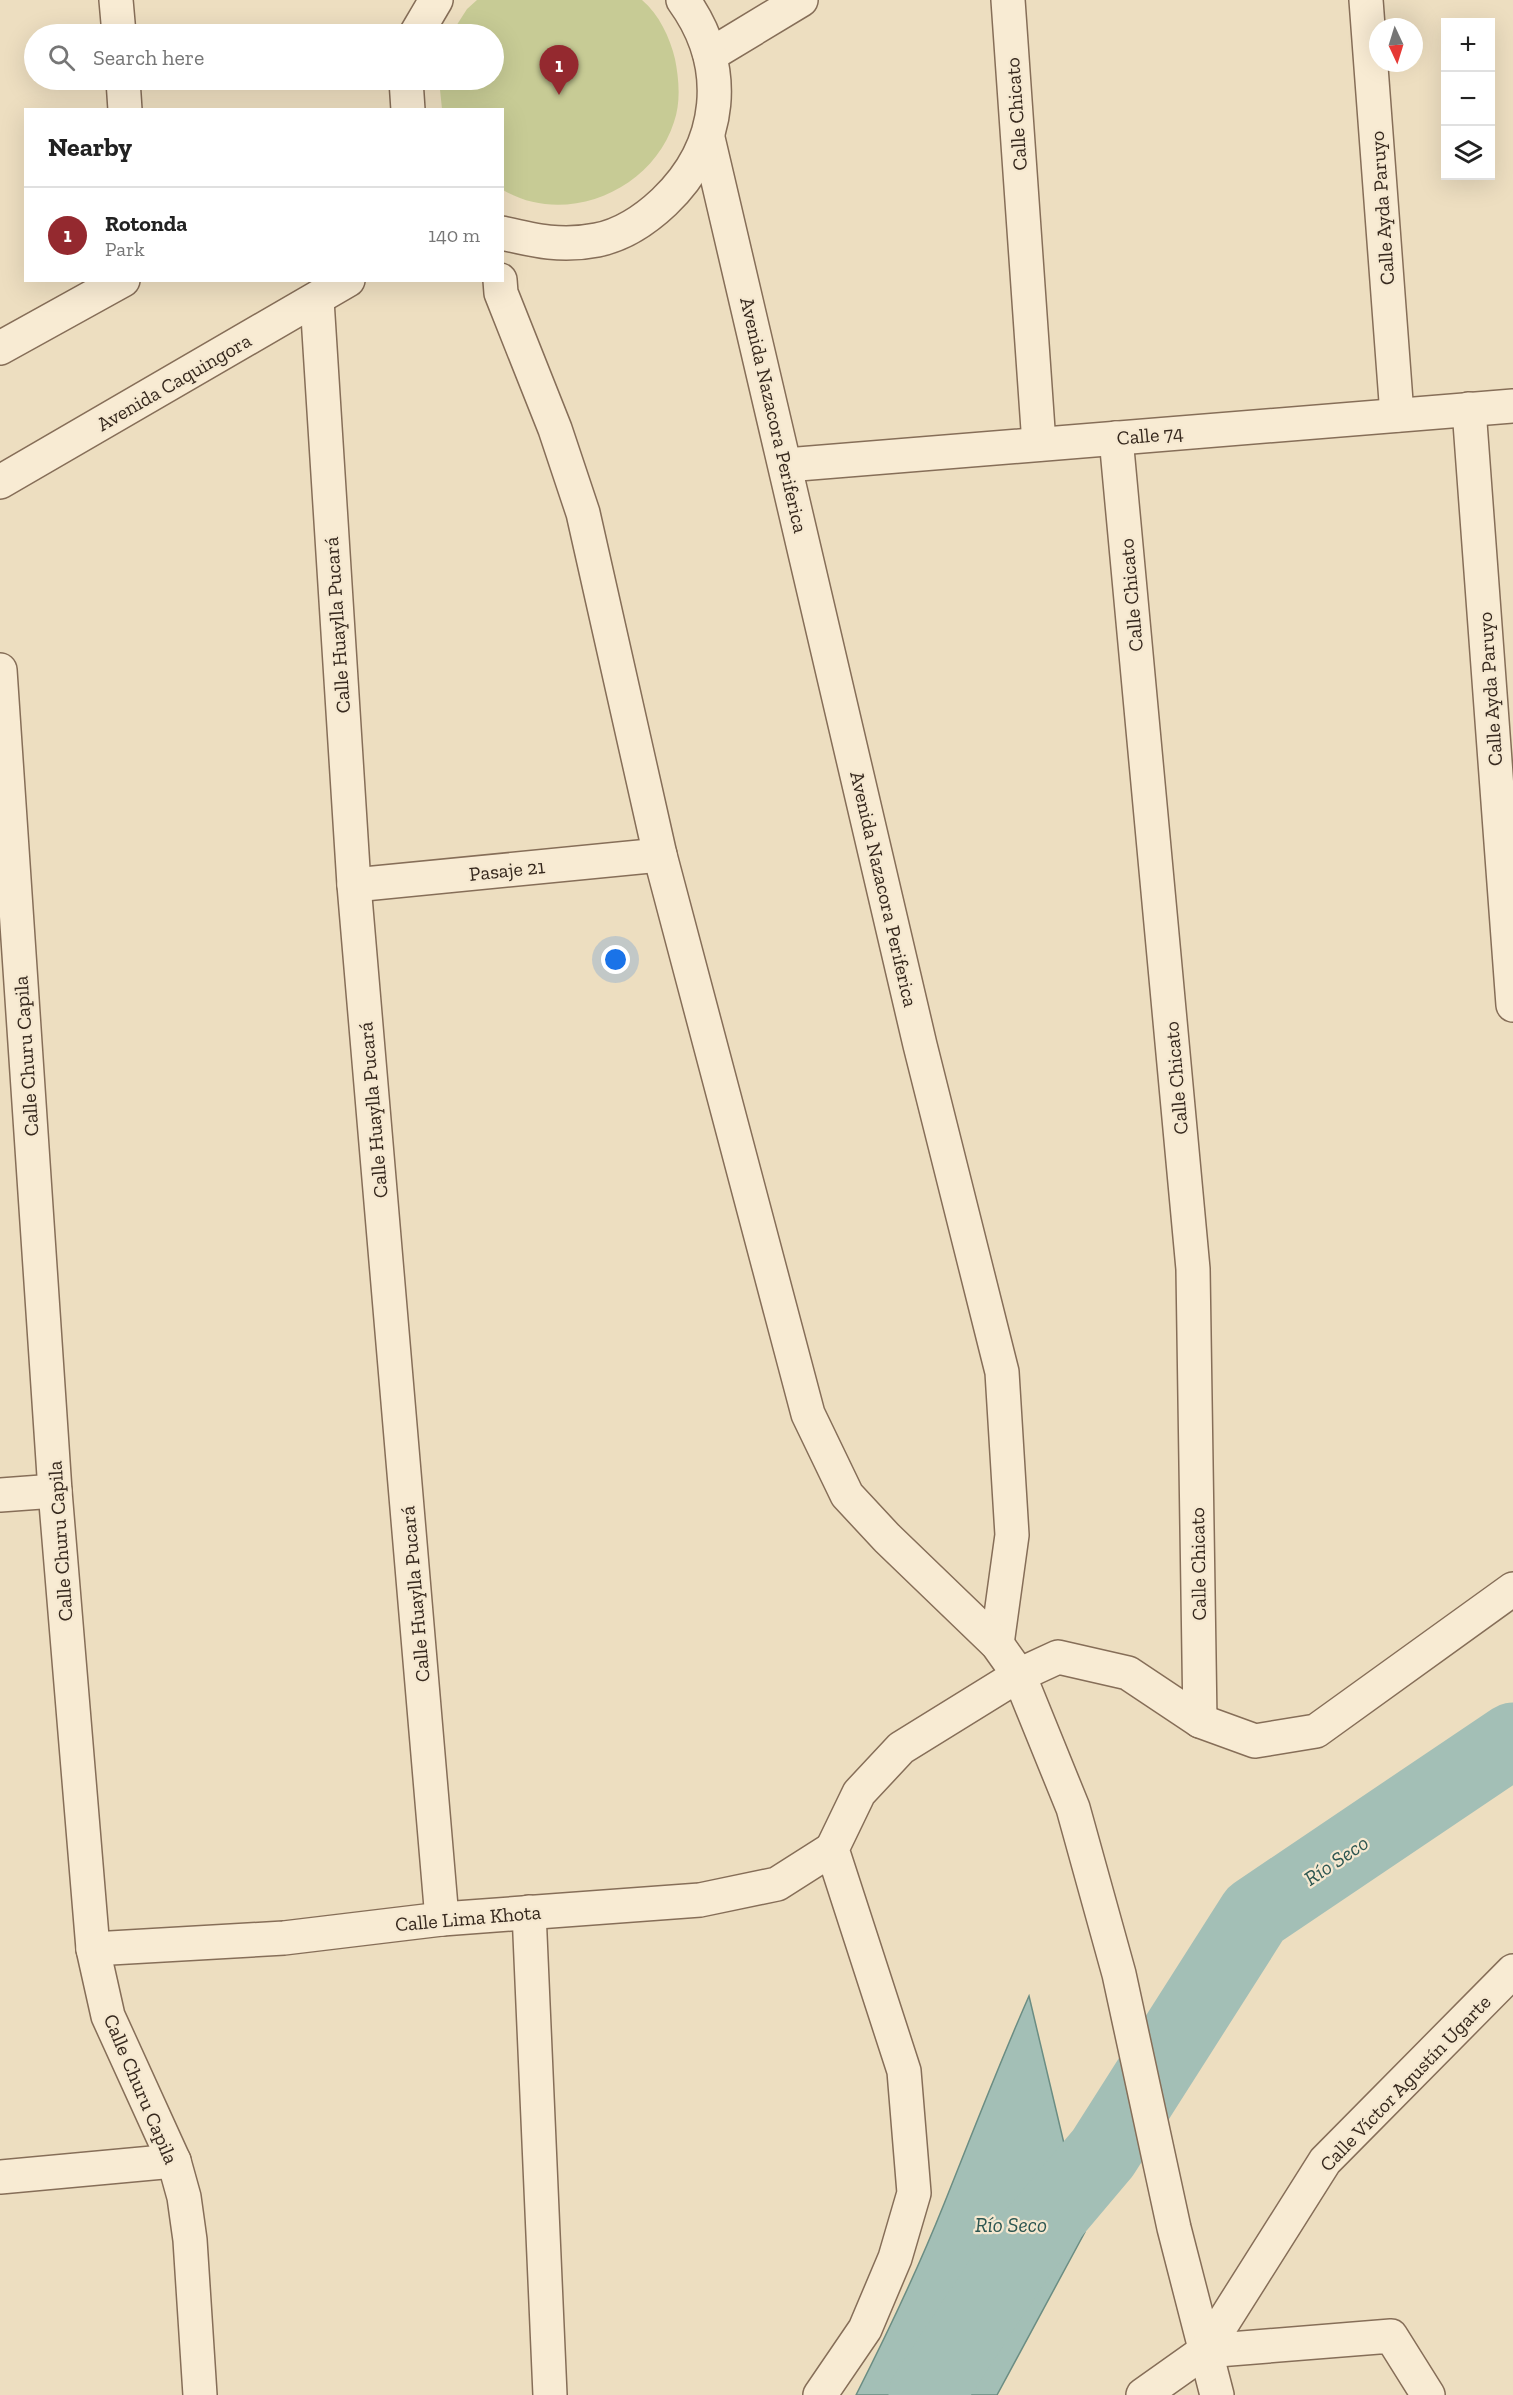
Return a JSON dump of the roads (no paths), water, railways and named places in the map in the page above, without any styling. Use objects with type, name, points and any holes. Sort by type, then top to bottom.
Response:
[{"type":"street","points":[[116,0],[118,24]]},
{"type":"street","points":[[415,22],[436,0]]},
{"type":"street","points":[[504,233],[548,244],[598,240],[646,219],[684,183],[708,138],[714,105],[714,72],[699,22],[683,0]]},
{"type":"street","points":[[710,55],[801,0]]},
{"type":"street","name":"Calle Chicato","points":[[1008,0],[1039,444]]},
{"type":"street","name":"Calle Ayda Paruyo","points":[[1366,0],[1397,415]]},
{"type":"street","points":[[124,90],[125,108]]},
{"type":"street","points":[[407,90],[408,108]]},
{"type":"street","name":"Avenida Nazacora Periferica","points":[[708,138],[920,1045],[1002,1372],[1012,1535],[997,1644]]},
{"type":"street","points":[[0,348],[119,282]]},
{"type":"street","name":"Avenida Caquingora","points":[[0,482],[345,282]]},
{"type":"street","points":[[500,282],[501,293],[555,429],[582,513],[660,855],[808,1414],[847,1495],[887,1538],[997,1644],[1019,1675],[1073,1808],[1119,1974],[1174,2228],[1217,2395]]},
{"type":"street","name":"Calle Huaylla Pucará","points":[[317,300],[354,885],[442,1919]]},
{"type":"street","name":"Calle 74","points":[[786,465],[1513,406]]},
{"type":"street","name":"Calle Ayda Paruyo","points":[[1469,409],[1513,1005]]},
{"type":"street","name":"Calle Chicato","points":[[1116,438],[1193,1269],[1200,1721]]},
{"type":"street","name":"Calle Churu Capila","points":[[0,670],[55,1491],[93,1949],[108,2016],[174,2161],[184,2197],[190,2241],[200,2395]]},
{"type":"street","name":"Pasaje 21","points":[[354,885],[660,855]]},
{"type":"street","points":[[0,1495],[55,1491]]},
{"type":"street","points":[[820,2395],[865,2329],[895,2258],[914,2193],[904,2071],[832,1849],[859,1793],[902,1749],[1019,1675],[1058,1657],[1128,1672],[1200,1721],[1255,1740],[1316,1731],[1513,1589]]},
{"type":"street","name":"Calle Lima Khota","points":[[93,1949],[284,1938],[442,1919],[700,1899],[777,1884],[832,1849]]},
{"type":"street","points":[[530,1912],[550,2395]]},
{"type":"street","name":"Calle Víctor Agustín Ugarte","points":[[1205,2351],[1325,2161],[1513,1971]]},
{"type":"street","points":[[0,2177],[174,2161]]},
{"type":"street","points":[[1143,2395],[1205,2351],[1391,2336],[1428,2395]]},
{"type":"water","name":"Río Seco","points":[[1029,1996],[1085,2232],[997,2395],[856,2395],[924,2252]]},
{"type":"waterway","name":"Río Seco","points":[[926,2395],[1022,2249],[1103,2153],[1255,1914],[1513,1740]]},
{"type":"place","name":"Rotonda","points":[[559,95]]}]
